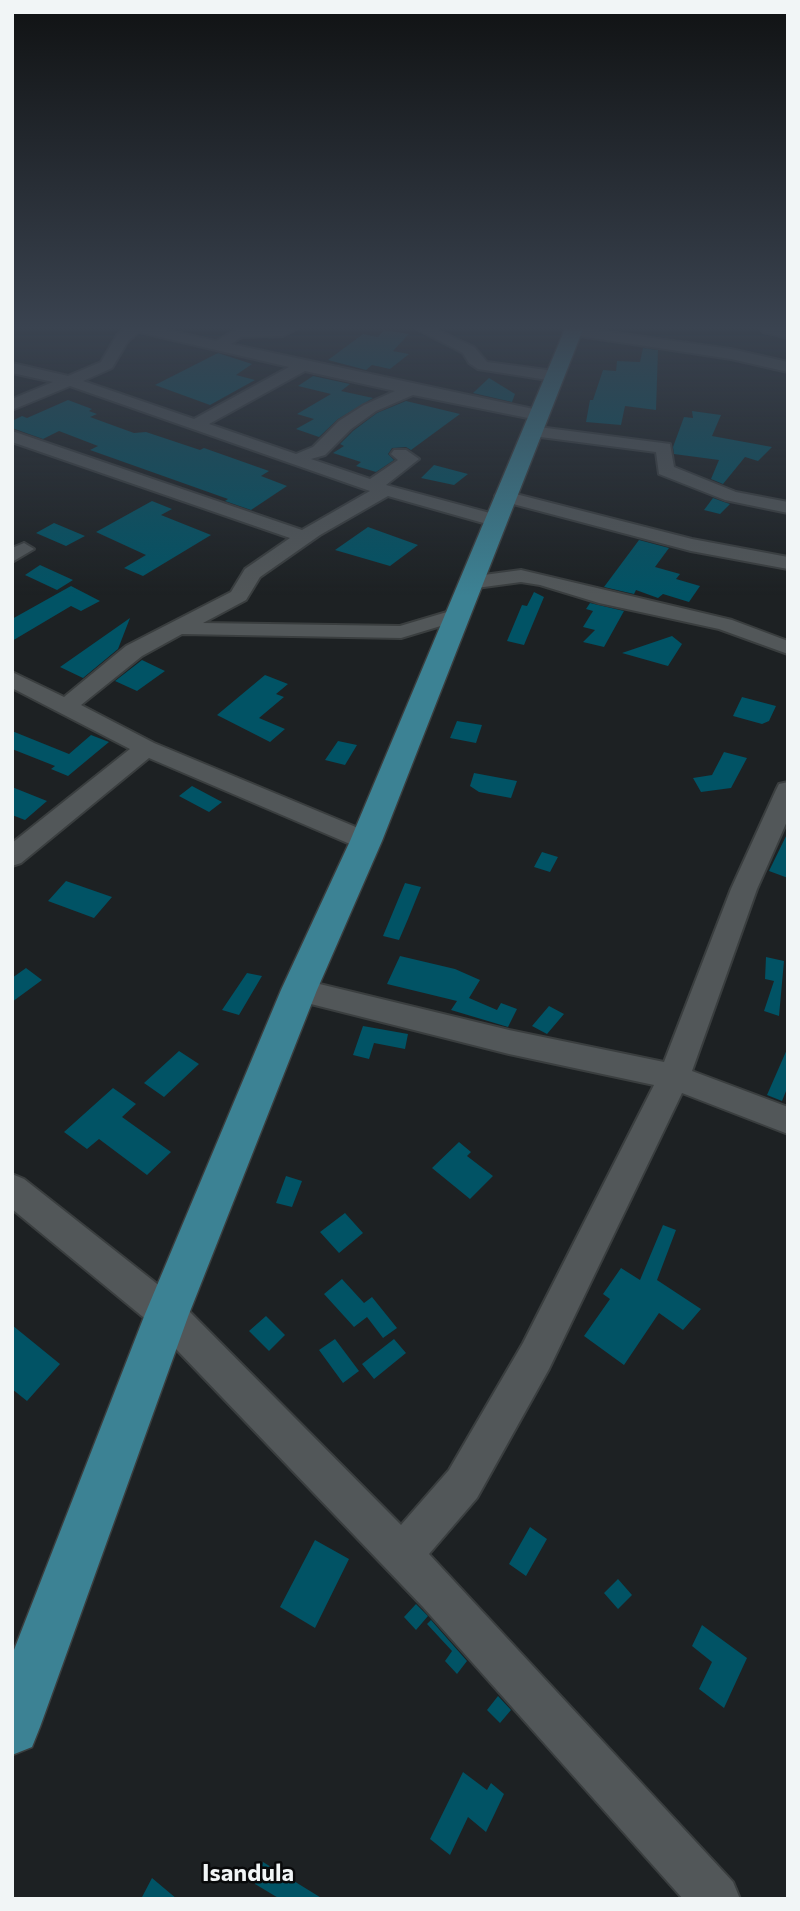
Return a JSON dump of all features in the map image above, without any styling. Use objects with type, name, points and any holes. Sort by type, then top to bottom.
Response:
[{"type":"main road","points":[[12,1727],[167,1314],[299,990],[366,841],[537,418]]},
{"type":"street","points":[[179,418],[379,488],[499,508],[788,564]]},
{"type":"street","points":[[196,424],[206,418]]},
{"type":"street","points":[[299,460],[308,453],[319,451],[355,418]]},
{"type":"street","points":[[517,418],[664,448],[665,470],[731,496],[788,508]]},
{"type":"street","points":[[12,436],[304,537]]},
{"type":"street","points":[[66,706],[134,651],[239,596],[252,573],[379,488],[410,459],[400,454]]},
{"type":"street","points":[[180,628],[401,632],[463,599],[521,576],[543,579],[599,597],[725,624],[788,648]]},
{"type":"street","points":[[13,680],[146,748],[366,841]]},
{"type":"street","points":[[12,857],[146,748]]},
{"type":"street","points":[[402,1554],[463,1484],[536,1356],[674,1077],[748,878],[788,790]]},
{"type":"street","points":[[299,990],[509,1042],[674,1077],[788,1121]]},
{"type":"street","points":[[12,1189],[167,1314],[402,1554],[716,1899]]},
{"type":"building","points":[[18,418],[93,418],[134,433],[146,432],[200,450],[204,448],[269,471],[261,476],[287,486],[251,510],[225,501],[228,499],[90,450],[98,446],[59,431],[43,439],[12,428],[12,421]]},
{"type":"building","points":[[311,418],[339,418],[319,437],[296,429],[314,419]]},
{"type":"building","points":[[370,418],[454,418],[411,450],[406,447],[392,448],[388,454],[394,460],[376,472],[356,466],[361,462],[333,453],[344,446],[340,444]]},
{"type":"building","points":[[587,418],[622,418],[621,425],[586,422]]},
{"type":"building","points":[[684,418],[720,418],[712,436],[772,447],[758,461],[745,457],[723,484],[711,479],[719,460],[674,454],[673,447]]},
{"type":"building","points":[[434,465],[468,474],[454,485],[421,478]]},
{"type":"building","points":[[713,498],[730,504],[720,514],[704,510]]},
{"type":"building","points":[[152,501],[172,509],[161,515],[211,535],[143,576],[124,568],[146,555],[96,532]]},
{"type":"building","points":[[54,523],[85,536],[66,546],[36,533]]},
{"type":"building","points":[[368,527],[418,545],[390,566],[335,550]]},
{"type":"building","points":[[639,540],[669,548],[655,567],[680,574],[676,579],[700,586],[689,602],[663,594],[658,598],[636,590],[634,594],[604,587]]},
{"type":"building","points":[[40,565],[73,580],[57,590],[25,575]]},
{"type":"building","points":[[71,586],[100,601],[81,611],[71,606],[12,641],[12,619]]},
{"type":"building","points":[[534,592],[544,597],[524,645],[507,641],[522,605],[527,606]]},
{"type":"building","points":[[590,603],[624,611],[604,647],[583,642],[595,630],[583,627],[593,611],[586,609]]},
{"type":"building","points":[[130,618],[118,649],[83,678],[60,667]]},
{"type":"building","points":[[672,636],[682,644],[668,666],[622,653]]},
{"type":"building","points":[[142,660],[165,671],[137,691],[115,681]]},
{"type":"building","points":[[265,675],[288,684],[276,694],[284,697],[259,718],[285,729],[270,742],[217,715]]},
{"type":"building","points":[[742,697],[776,706],[769,721],[762,724],[733,716]]},
{"type":"building","points":[[457,721],[482,725],[476,743],[450,738]]},
{"type":"building","points":[[12,731],[69,754],[91,735],[109,742],[68,776],[51,769],[55,766],[12,749]]},
{"type":"building","points":[[338,741],[357,745],[345,765],[325,760]]},
{"type":"building","points":[[724,752],[747,758],[731,788],[701,792],[693,778],[712,775]]},
{"type":"building","points":[[474,773],[517,781],[511,798],[479,792],[470,786]]},
{"type":"building","points":[[192,786],[222,802],[209,812],[179,796]]},
{"type":"building","points":[[12,787],[47,801],[25,820],[12,815]]},
{"type":"building","points":[[788,832],[788,878],[769,871]]},
{"type":"building","points":[[542,852],[558,857],[550,872],[534,867]]},
{"type":"building","points":[[66,881],[112,897],[94,918],[48,901]]},
{"type":"building","points":[[405,883],[421,887],[408,919],[399,940],[383,936]]},
{"type":"building","points":[[400,956],[455,969],[480,980],[469,998],[497,1010],[501,1003],[517,1009],[508,1027],[451,1010],[457,1001],[387,984]]},
{"type":"building","points":[[766,957],[784,961],[779,1016],[764,1011],[774,981],[765,979]]},
{"type":"building","points":[[26,968],[42,980],[12,1002],[12,978]]},
{"type":"building","points":[[247,973],[262,976],[239,1015],[222,1010]]},
{"type":"building","points":[[549,1006],[564,1014],[547,1034],[532,1026]]},
{"type":"building","points":[[363,1026],[408,1034],[405,1049],[374,1043],[369,1059],[353,1055]]},
{"type":"building","points":[[788,1047],[788,1086],[782,1101],[767,1095]]},
{"type":"building","points":[[179,1051],[199,1064],[164,1097],[144,1083]]},
{"type":"building","points":[[113,1088],[136,1104],[122,1117],[171,1152],[147,1175],[99,1139],[87,1149],[64,1132]]},
{"type":"building","points":[[459,1142],[471,1152],[467,1156],[493,1176],[470,1199],[432,1168]]},
{"type":"building","points":[[286,1176],[302,1181],[292,1207],[276,1203]]},
{"type":"building","points":[[345,1213],[363,1233],[339,1253],[320,1232]]},
{"type":"building","points":[[663,1225],[676,1230],[657,1280],[701,1309],[683,1330],[659,1313],[624,1365],[584,1336],[610,1299],[603,1294],[621,1268],[640,1280]]},
{"type":"building","points":[[342,1279],[364,1303],[372,1297],[397,1328],[383,1338],[367,1317],[354,1327],[324,1294]]},
{"type":"building","points":[[266,1316],[285,1335],[269,1351],[249,1331]]},
{"type":"building","points":[[12,1325],[60,1364],[27,1401],[12,1389]]},
{"type":"building","points":[[335,1339],[359,1371],[343,1383],[319,1350]]},
{"type":"building","points":[[394,1339],[406,1353],[374,1379],[362,1364]]},
{"type":"building","points":[[530,1527],[547,1539],[526,1576],[509,1564]]},
{"type":"building","points":[[315,1540],[349,1559],[315,1628],[280,1607]]},
{"type":"building","points":[[618,1579],[632,1595],[618,1609],[604,1593]]},
{"type":"building","points":[[416,1604],[428,1616],[416,1630],[404,1617]]},
{"type":"building","points":[[431,1620],[467,1661],[457,1674],[445,1661],[452,1651],[427,1624]]},
{"type":"building","points":[[702,1625],[747,1658],[724,1708],[699,1689],[712,1662],[692,1646]]},
{"type":"building","points":[[498,1696],[511,1710],[500,1723],[487,1710]]},
{"type":"building","points":[[463,1772],[487,1790],[491,1783],[504,1794],[486,1832],[468,1817],[450,1855],[430,1839]]},
{"type":"building","points":[[263,1862],[323,1899],[280,1899],[255,1884]]},
{"type":"building","points":[[152,1878],[177,1899],[141,1899]]},
{"type":"district","name":"Isandula","points":[[248,1873]]}]
